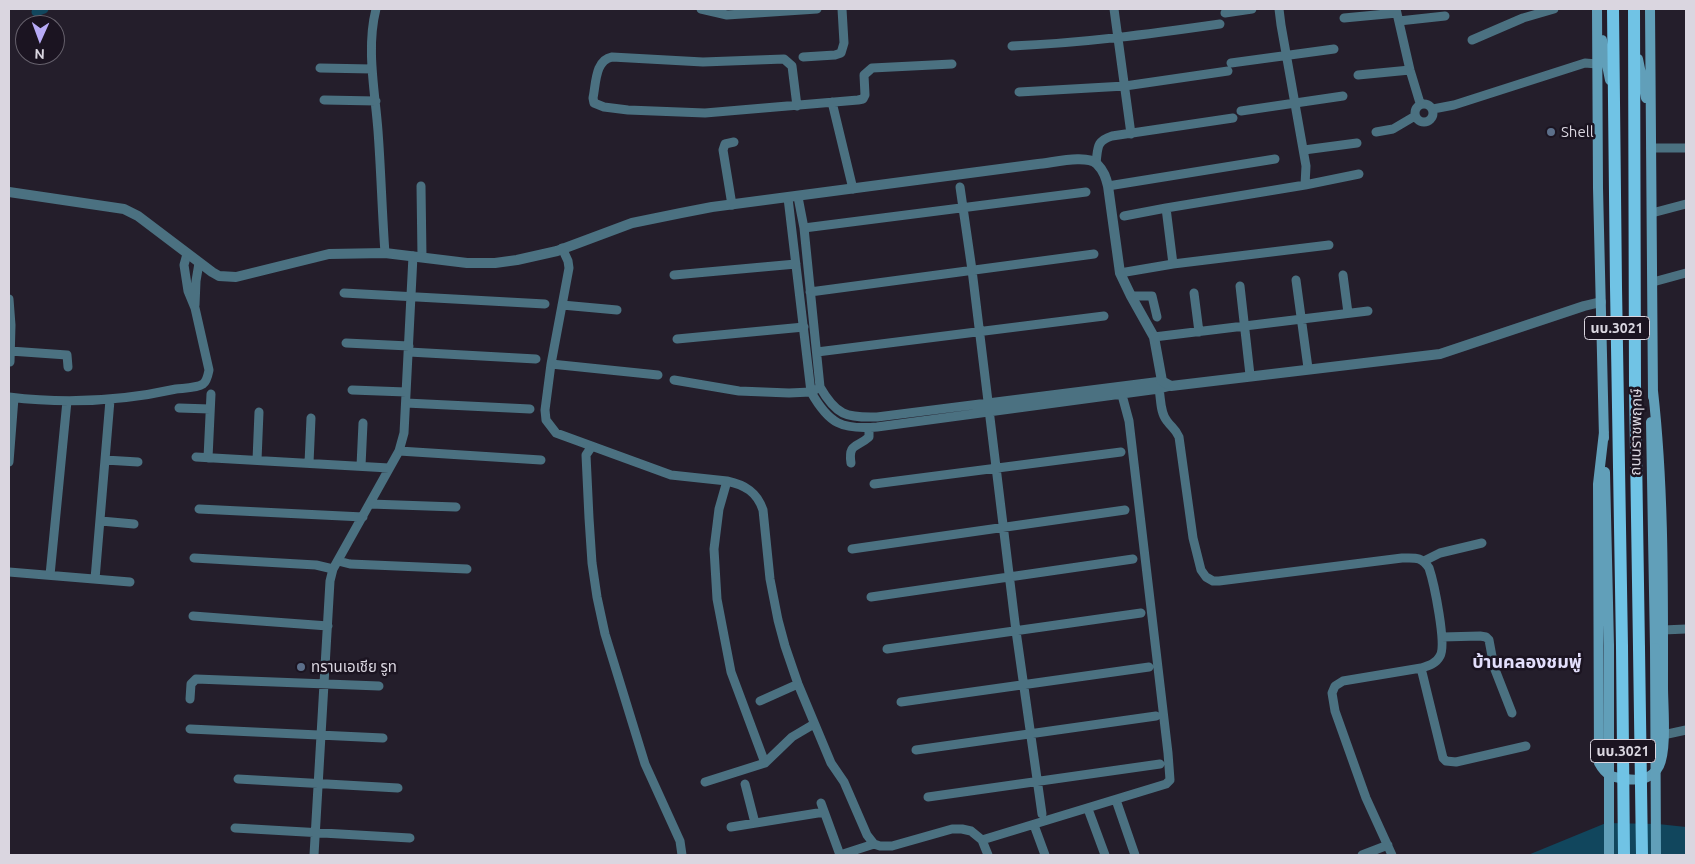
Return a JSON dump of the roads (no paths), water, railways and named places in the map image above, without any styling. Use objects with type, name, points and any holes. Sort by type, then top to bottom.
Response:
[{"type":"main road","name":"ถนนราชพฤกษ์","points":[[1613,9],[1624,855]]},
{"type":"main road","name":"ถนนราชพฤกษ์","points":[[1634,9],[1635,386],[1642,855]]},
{"type":"main road","name":"ถนนราชพฤกษ์","points":[[1650,9],[1653,282],[1653,391],[1650,439],[1655,648],[1656,855]]},
{"type":"main road","name":"ถนนราชพฤกษ์","points":[[1597,14],[1598,188],[1609,646],[1609,855]]},
{"type":"main road","points":[[1597,14],[1614,98]]},
{"type":"main road","points":[[1634,36],[1650,119]]},
{"type":"main road","points":[[1604,432],[1598,484],[1599,763],[1605,772],[1610,775],[1633,780],[1644,780],[1653,774],[1659,766],[1662,755],[1663,735],[1663,630],[1658,437],[1653,391]]},
{"type":"street","points":[[376,9],[373,22],[372,68],[376,101],[385,253]]},
{"type":"street","points":[[701,9],[727,16],[817,9]]},
{"type":"street","points":[[803,57],[841,53],[844,43],[842,9]]},
{"type":"street","points":[[1114,9],[1131,134]]},
{"type":"street","points":[[1225,13],[1252,9]]},
{"type":"street","points":[[1279,9],[1304,150],[1306,166],[1305,185]]},
{"type":"street","points":[[1472,40],[1523,18],[1554,9]]},
{"type":"street","points":[[1397,14],[1420,103]]},
{"type":"street","points":[[1344,18],[1397,14],[1446,16]]},
{"type":"street","points":[[1012,46],[1118,38],[1220,24]]},
{"type":"street","points":[[1019,92],[1125,86],[1286,55],[1334,49]]},
{"type":"street","points":[[797,106],[792,66],[784,59],[702,62],[606,58],[602,60],[599,66],[592,98],[594,103],[604,107],[628,110],[706,113],[797,106],[863,99],[865,95],[864,74],[872,68],[952,64]]},
{"type":"street","points":[[1433,109],[1454,106],[1585,64],[1598,64]]},
{"type":"street","points":[[320,68],[372,68]]},
{"type":"street","points":[[1358,75],[1410,70]]},
{"type":"street","points":[[1241,111],[1343,96]]},
{"type":"street","points":[[324,100],[376,101]]},
{"type":"street","points":[[832,102],[852,190]]},
{"type":"street","points":[[1420,103],[1428,104],[1433,109]]},
{"type":"street","points":[[1414,116],[1415,108],[1420,103]]},
{"type":"street","points":[[1414,116],[1420,122],[1427,122],[1432,117],[1433,109]]},
{"type":"street","points":[[1376,132],[1393,128],[1414,116]]},
{"type":"street","points":[[1096,162],[1099,142],[1104,138],[1233,118]]},
{"type":"street","points":[[732,204],[722,150],[726,144],[734,142]]},
{"type":"street","points":[[1304,150],[1357,142]]},
{"type":"street","points":[[1651,148],[1686,148]]},
{"type":"street","points":[[9,192],[124,209],[138,216],[219,276],[236,278],[329,254],[385,253],[467,263],[495,263],[517,260],[562,248],[632,224],[732,204],[793,198],[1080,159],[1096,162],[1104,173],[1108,186],[1120,273],[1154,337],[1162,385],[1165,420],[1175,428],[1179,437],[1193,538],[1201,570],[1206,577],[1213,581],[1219,581],[1402,558],[1417,558],[1424,561],[1429,568],[1442,637],[1443,649],[1440,658],[1433,664],[1421,668],[1343,681],[1335,686],[1332,693],[1334,711],[1356,772],[1392,855]]},
{"type":"street","points":[[1108,186],[1275,159]]},
{"type":"street","points":[[1124,216],[1359,174]]},
{"type":"street","points":[[314,855],[330,581],[336,565],[399,451],[404,433],[412,296],[418,256],[422,186]]},
{"type":"street","points":[[960,187],[980,332],[987,403],[997,468],[1016,631],[1042,814]]},
{"type":"street","points":[[804,228],[1086,192]]},
{"type":"street","points":[[793,198],[796,264],[811,392],[818,404],[834,421],[854,429],[989,412],[1162,385],[1440,354],[1601,302]]},
{"type":"street","points":[[793,198],[804,228],[820,387],[828,402],[840,412],[857,418],[877,417],[987,403],[1123,391]]},
{"type":"street","points":[[1652,213],[1686,204]]},
{"type":"street","points":[[1166,208],[1173,264]]},
{"type":"street","points":[[1120,273],[1173,264],[1329,245]]},
{"type":"street","points":[[562,248],[569,265],[551,364],[545,410],[546,420],[556,432],[671,475],[736,483],[751,490],[760,501],[763,510],[770,579],[778,620],[798,684],[831,763],[844,782],[867,835],[874,844],[892,846],[952,829],[971,831],[982,840],[988,855]]},
{"type":"street","points":[[9,462],[11,398],[67,401],[110,400],[156,394],[202,384],[208,377],[209,370],[195,308],[188,291],[184,265],[187,254]]},
{"type":"street","points":[[810,292],[1094,254]]},
{"type":"street","points":[[195,308],[196,276],[199,263]]},
{"type":"street","points":[[674,275],[796,264]]},
{"type":"street","points":[[1653,282],[1686,273]]},
{"type":"street","points":[[1343,275],[1348,313]]},
{"type":"street","points":[[1296,280],[1308,368]]},
{"type":"street","points":[[1240,286],[1250,375]]},
{"type":"street","points":[[344,293],[545,304]]},
{"type":"street","points":[[1194,293],[1199,332]]},
{"type":"street","points":[[1131,296],[1152,296],[1157,316]]},
{"type":"street","points":[[9,301],[10,362]]},
{"type":"street","points":[[562,304],[617,310]]},
{"type":"street","points":[[1154,337],[1368,311]]},
{"type":"street","points":[[817,352],[1104,316]]},
{"type":"street","points":[[677,339],[804,327]]},
{"type":"street","points":[[346,342],[536,359]]},
{"type":"street","points":[[10,351],[67,355],[68,367]]},
{"type":"street","points":[[551,364],[658,375]]},
{"type":"street","points":[[674,380],[739,391],[811,392],[820,387]]},
{"type":"street","points":[[352,390],[406,392]]},
{"type":"street","points":[[982,840],[1088,809],[1166,784],[1170,780],[1171,775],[1123,391]]},
{"type":"street","points":[[208,458],[211,394]]},
{"type":"street","points":[[95,579],[110,400]]},
{"type":"street","points":[[50,575],[67,401]]},
{"type":"street","points":[[406,402],[530,409]]},
{"type":"street","points":[[179,408],[210,409]]},
{"type":"street","points":[[257,460],[260,412]]},
{"type":"street","points":[[309,463],[311,418]]},
{"type":"street","points":[[360,466],[363,422]]},
{"type":"street","points":[[851,463],[849,452],[869,437],[869,428]]},
{"type":"street","points":[[592,446],[586,455],[592,563],[605,634],[645,764],[680,841],[682,855]]},
{"type":"street","points":[[399,451],[540,460]]},
{"type":"street","points":[[874,484],[1121,452]]},
{"type":"street","points":[[196,457],[389,468]]},
{"type":"street","points":[[105,460],[138,462]]},
{"type":"street","points":[[727,482],[719,510],[714,549],[717,599],[731,672],[765,762]]},
{"type":"street","points":[[370,504],[456,507]]},
{"type":"street","points":[[199,509],[363,517]]},
{"type":"street","points":[[852,549],[1125,510]]},
{"type":"street","points":[[100,521],[134,524]]},
{"type":"street","points":[[1424,561],[1440,552],[1482,543]]},
{"type":"street","points":[[194,558],[316,565],[350,564],[467,569]]},
{"type":"street","points":[[871,597],[1133,559]]},
{"type":"street","points":[[9,572],[130,582]]},
{"type":"street","points":[[887,649],[1141,613]]},
{"type":"street","points":[[193,616],[328,626]]},
{"type":"street","points":[[1663,630],[1686,629]]},
{"type":"street","points":[[1442,637],[1480,636],[1490,640],[1494,666],[1512,713]]},
{"type":"street","points":[[901,702],[1149,667]]},
{"type":"street","points":[[1421,668],[1443,758],[1446,761],[1456,762],[1526,746]]},
{"type":"street","points":[[190,699],[190,684],[196,679],[379,686]]},
{"type":"street","points":[[760,701],[798,684]]},
{"type":"street","points":[[916,750],[1156,716]]},
{"type":"street","points":[[705,782],[765,762],[792,737],[814,724]]},
{"type":"street","points":[[190,729],[382,738]]},
{"type":"street","points":[[1663,735],[1686,730]]},
{"type":"street","points":[[928,797],[1160,764]]},
{"type":"street","points":[[238,779],[398,788]]},
{"type":"street","points":[[745,784],[756,823]]},
{"type":"street","points":[[1116,800],[1135,855]]},
{"type":"street","points":[[731,827],[823,808],[840,855],[874,844]]},
{"type":"street","points":[[1088,809],[1105,855]]},
{"type":"street","points":[[1034,825],[1044,855]]},
{"type":"street","points":[[235,828],[410,838]]},
{"type":"street","points":[[1362,855],[1388,845]]},
{"type":"water","points":[[1606,823],[1658,824],[1686,827],[1686,855],[1528,855]]},
{"type":"waterway","points":[[36,12],[44,9]]},
{"type":"place","name":"Shell","points":[[1551,132]]},
{"type":"place","name":"ทรานเอเชีย รูท","points":[[301,667]]},
{"type":"district","name":"บ้านคลองชมพู่","points":[[1527,662]]}]
